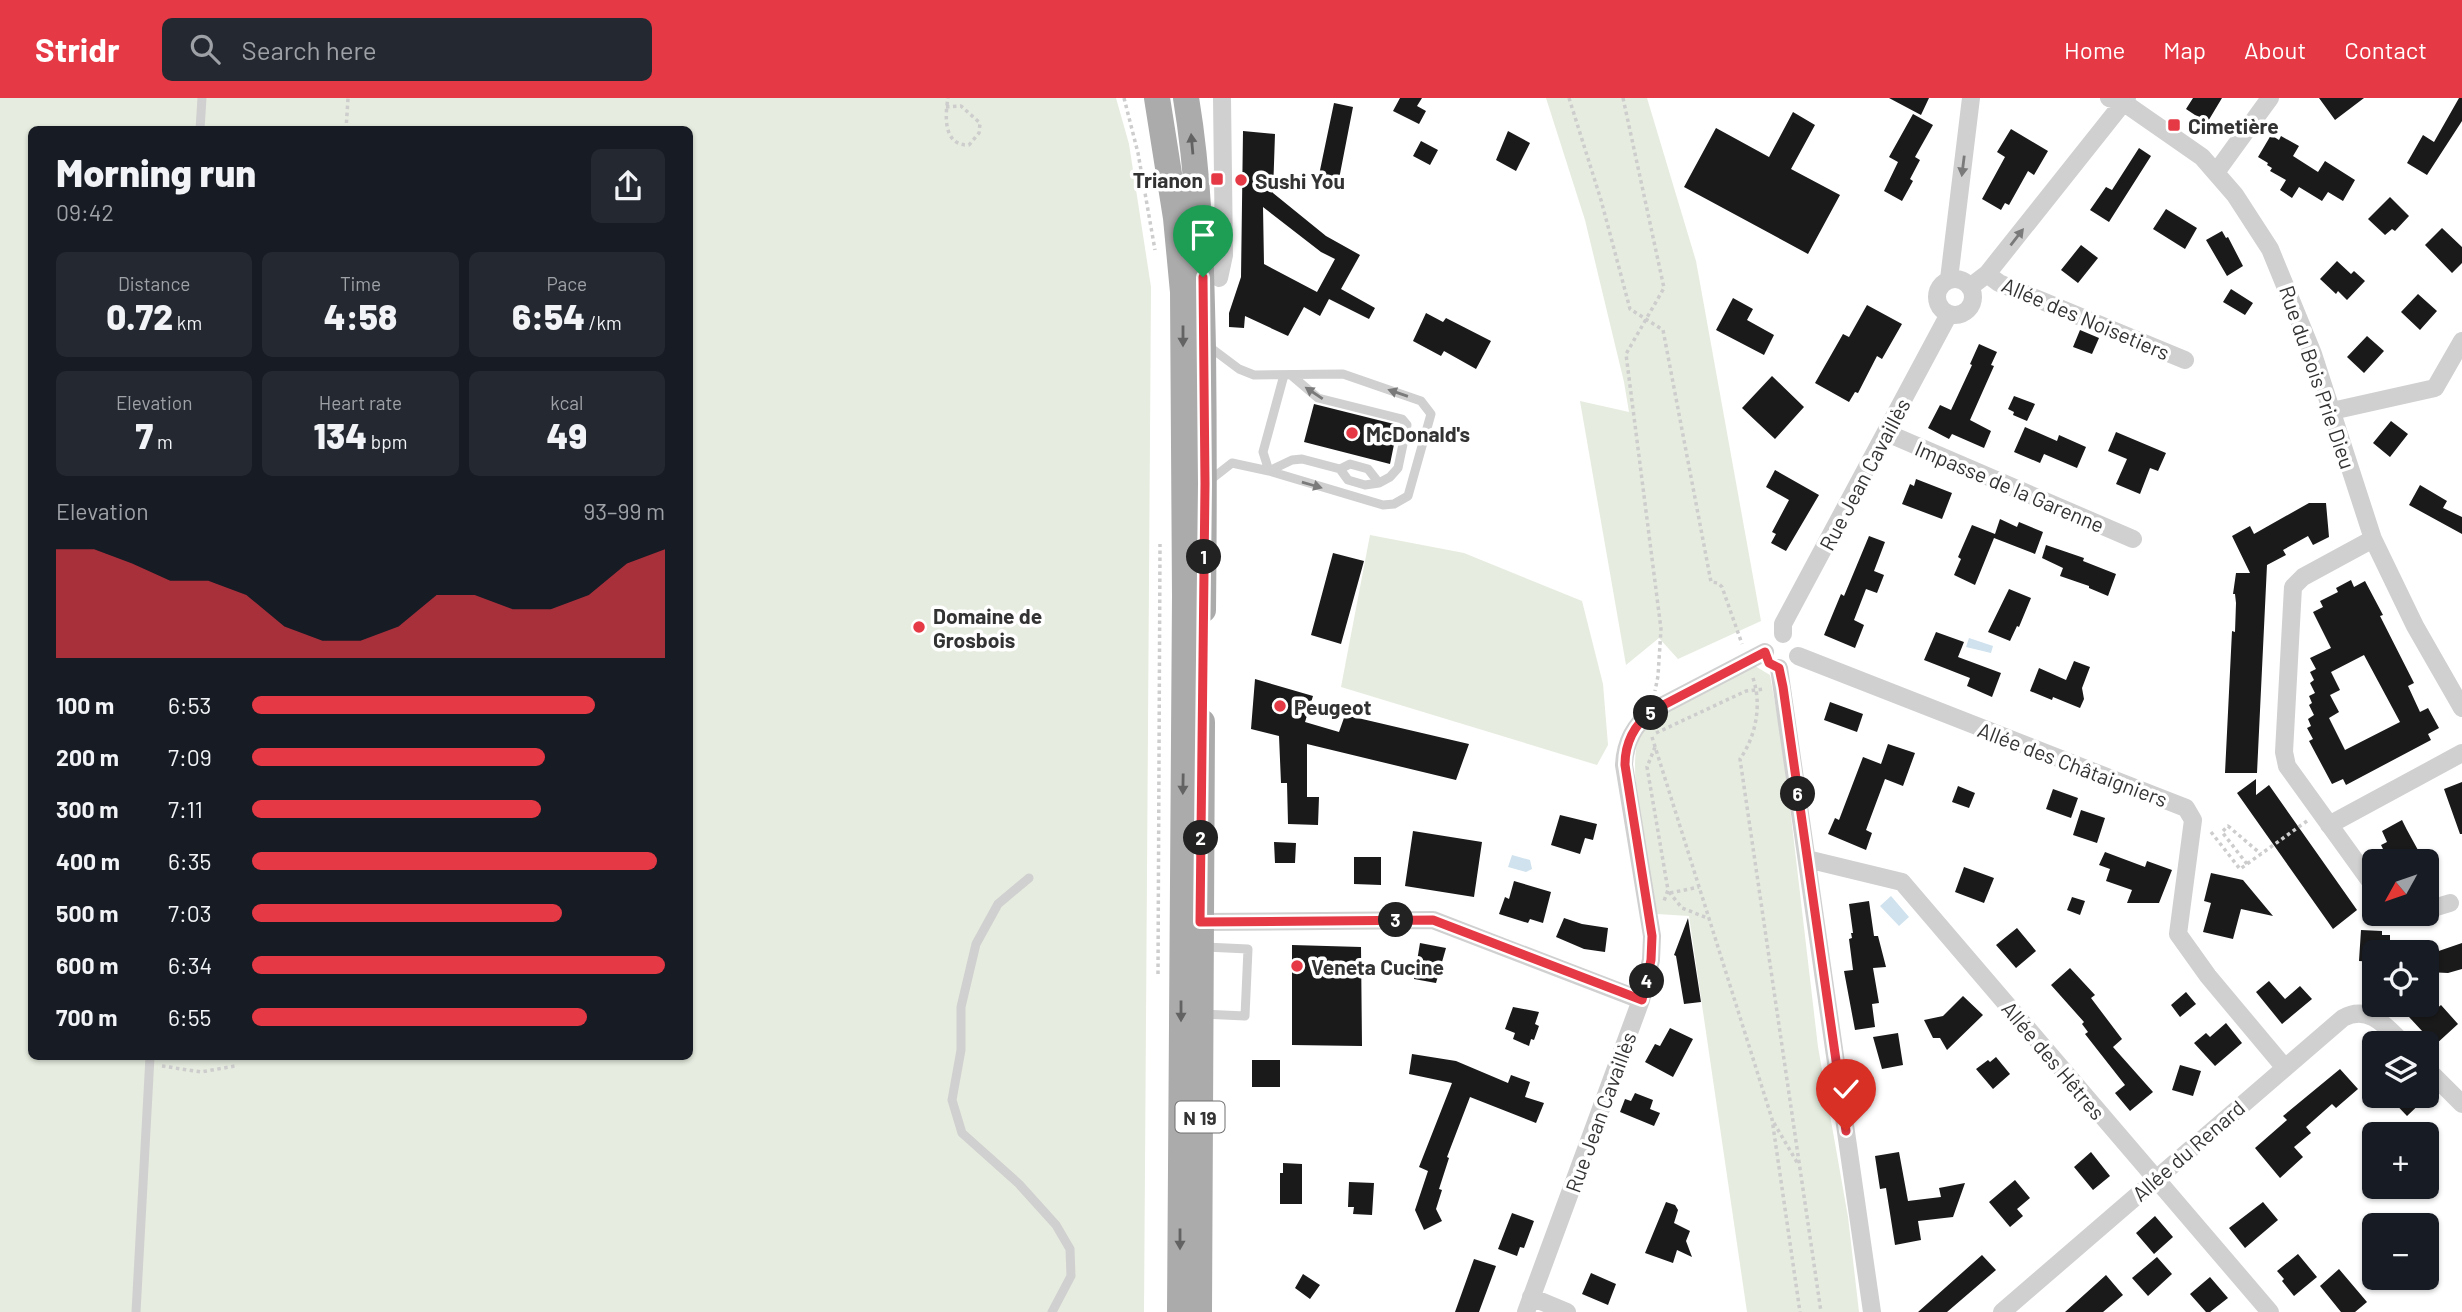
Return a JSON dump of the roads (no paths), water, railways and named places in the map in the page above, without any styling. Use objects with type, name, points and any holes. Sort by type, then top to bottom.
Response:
[{"type":"main road","name":"N 19","points":[[1157,98],[1177,227],[1183,292],[1185,596],[1180,1312]]},
{"type":"main road","name":"N 19","points":[[1186,98],[1202,246],[1205,484],[1199,1312]]},
{"type":"street","points":[[1219,278],[1224,255],[1222,98]]},
{"type":"street","points":[[1949,279],[1971,98]]},
{"type":"street","points":[[2217,172],[2270,98]]},
{"type":"street","points":[[1970,287],[1987,274],[2120,99]]},
{"type":"street","name":"Rue du Bois Prie Dieu","points":[[2120,99],[2182,141],[2217,172],[2252,218],[2270,249],[2313,354],[2373,539],[2415,626],[2462,708]]},
{"type":"street","name":"Allée des Noisetiers","points":[[1987,274],[1999,283],[2185,360]]},
{"type":"street","points":[[1949,279],[1961,279],[1970,287],[1973,299],[1968,310],[1957,315],[1940,309],[1936,298],[1940,286],[1949,279]]},
{"type":"street","name":"Rue Jean Cavaillès","points":[[1783,634],[1783,624],[1949,314]]},
{"type":"street","points":[[2332,411],[2435,388],[2462,341]]},
{"type":"street","name":"Impasse de la Garenne","points":[[1887,433],[2133,539]]},
{"type":"street","points":[[2362,870],[2284,760],[2293,587],[2302,577],[2373,539]]},
{"type":"street","points":[[1783,634],[1796,642],[1798,656],[1791,665],[1779,668],[1769,663],[1765,652],[1768,641],[1783,634]]},
{"type":"street","name":"Rue Jean Cavaillès","points":[[1528,1305],[1642,1000],[1651,960],[1652,936],[1625,765],[1629,740],[1638,723],[1652,711],[1765,652]]},
{"type":"street","name":"Allée des Châtaigniers","points":[[1798,656],[2186,807],[2193,820],[2178,934],[2208,976],[2285,1068]]},
{"type":"street","points":[[1779,668],[1872,1312]]},
{"type":"street","points":[[2324,818],[2462,753]]},
{"type":"street","name":"Allée des Hêtres","points":[[1807,859],[1902,883],[2270,1312]]},
{"type":"street","points":[[2440,907],[2450,904]]},
{"type":"street","points":[[1200,934],[1433,920],[1642,1000]]},
{"type":"street","name":"Allée du Renard","points":[[2002,1312],[2155,1178],[2351,1014],[2367,1014],[2384,1023],[2392,1031]]},
{"type":"street","points":[[2439,1081],[2462,1104]]},
{"type":"street","points":[[1528,1305],[1567,1312]]},
{"type":"lane","points":[[200,126],[202,98]]},
{"type":"lane","points":[[1203,341],[1239,369],[1254,375],[1343,374],[1421,401],[1430,414],[1408,496],[1394,504],[1383,505],[1269,471],[1231,463],[1205,484]]},
{"type":"lane","points":[[1269,471],[1263,452],[1288,375]]},
{"type":"lane","points":[[1269,471],[1292,460],[1302,459],[1340,469],[1348,480],[1365,485],[1379,483],[1390,477],[1398,468],[1407,425],[1402,419],[1318,398],[1288,375]]},
{"type":"lane","points":[[1340,469],[1350,464],[1368,469],[1379,483]]},
{"type":"lane","points":[[1028,878],[998,904],[976,944],[961,1007],[961,1050],[952,1100],[962,1133],[1019,1185],[1056,1225],[1070,1249],[1071,1276],[1052,1312]]},
{"type":"lane","points":[[1200,934],[1248,949],[1245,1016],[1200,1014]]},
{"type":"lane","points":[[136,1312],[150,1060]]},
{"type":"water","points":[[1969,638],[1993,646],[1991,653],[1966,647]]},
{"type":"water","points":[[1512,855],[1530,860],[1532,869],[1526,872],[1508,867]]},
{"type":"water","points":[[1891,896],[1909,917],[1899,926],[1880,906]]},
{"type":"place","name":"Cimetière","points":[[2174,125]]},
{"type":"place","name":"Trianon","points":[[1217,179]]},
{"type":"place","name":"Sushi You","points":[[1241,180]]},
{"type":"place","name":"McDonald's","points":[[1352,433]]},
{"type":"place","name":"Domaine de Grosbois","points":[[919,627]]},
{"type":"place","name":"Peugeot","points":[[1280,706]]},
{"type":"place","name":"Veneta Cucine","points":[[1297,966]]}]
